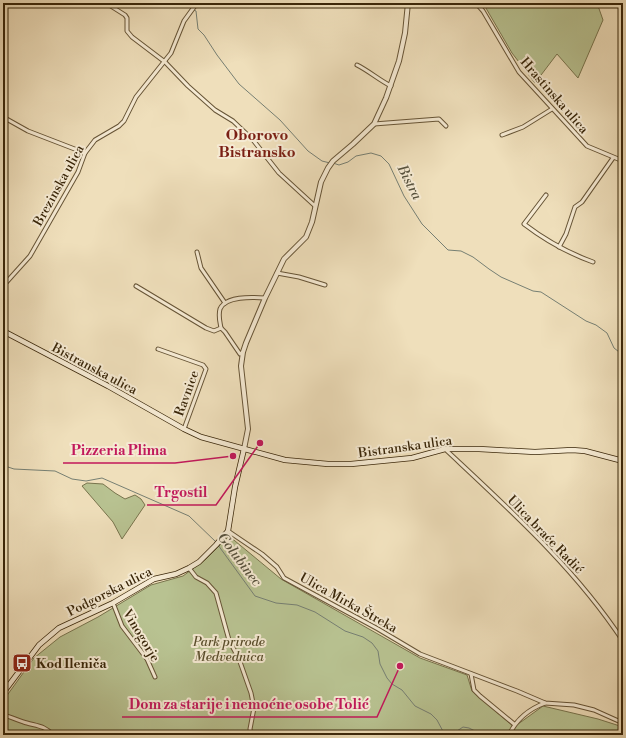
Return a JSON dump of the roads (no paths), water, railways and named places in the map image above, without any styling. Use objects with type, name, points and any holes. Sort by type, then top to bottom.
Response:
[{"type":"main road","name":"Bistranska ulica","points":[[3,331],[201,437],[285,460],[328,464],[375,462],[412,458],[444,449],[479,449],[535,452],[572,450],[585,451],[623,461]]},
{"type":"main road","points":[[228,531],[235,487],[244,450]]},
{"type":"main road","name":"Podgorska ulica","points":[[3,693],[32,653],[59,628],[113,603],[154,579],[176,574],[189,568],[198,562],[217,544],[228,531]]},
{"type":"street","points":[[106,3],[125,15],[127,18],[127,31],[132,37],[164,62],[215,110],[233,121],[253,140],[279,172],[315,206]]},
{"type":"street","points":[[244,450],[248,429],[241,366],[243,352],[265,298],[284,259],[306,237],[312,222],[321,182],[331,165],[374,124],[391,86],[400,60],[408,3]]},
{"type":"street","name":"Hrastinska ulica","points":[[476,3],[494,28],[501,43],[519,72],[552,109],[587,146],[623,161]]},
{"type":"street","name":"Brezinska ulica","points":[[3,286],[30,256],[78,172],[85,154],[95,140],[119,126],[124,121],[136,97],[171,53],[184,21],[196,4]]},
{"type":"street","points":[[357,65],[369,71],[381,82],[391,86]]},
{"type":"street","points":[[502,136],[523,127],[552,109]]},
{"type":"street","points":[[3,117],[28,131],[85,154]]},
{"type":"street","points":[[374,124],[439,119],[446,126]]},
{"type":"street","points":[[559,247],[566,234],[575,207],[582,202],[613,158]]},
{"type":"street","points":[[546,195],[524,224],[559,247],[593,262]]},
{"type":"street","points":[[197,252],[201,268],[225,303]]},
{"type":"street","points":[[277,273],[299,277],[325,285]]},
{"type":"street","points":[[136,286],[206,328],[214,331],[221,328]]},
{"type":"street","points":[[243,352],[240,354],[221,328],[219,315],[222,305],[243,298],[265,298]]},
{"type":"street","name":"Ravnice","points":[[158,349],[203,365],[206,369],[184,429]]},
{"type":"street","name":"Ulica braće Radić","points":[[444,449],[497,498],[550,551],[577,580],[612,624],[623,641]]},
{"type":"street","name":"Ulica Mirka Štreka","points":[[228,531],[277,567],[284,578],[371,625],[420,654],[545,703]]},
{"type":"street","points":[[189,568],[196,578],[207,583],[216,594],[229,640],[239,659],[251,693],[254,708],[250,728],[251,735]]},
{"type":"street","name":"Vinogorje","points":[[113,603],[122,626],[147,659],[154,677]]},
{"type":"street","points":[[470,674],[474,690],[514,724]]},
{"type":"street","points":[[509,735],[514,724],[535,707],[545,703],[574,705],[594,710],[623,723]]},
{"type":"street","points":[[3,715],[14,717],[26,723],[48,729],[53,735]]},
{"type":"waterway","name":"Bistra","points":[[185,3],[192,8]]},
{"type":"waterway","name":"Bistra","points":[[194,10],[196,11],[198,29],[204,35],[239,84],[280,120],[308,151],[322,161],[330,163]]},
{"type":"waterway","name":"Bistra","points":[[333,163],[339,165],[348,162],[356,156],[371,153],[381,156],[389,164],[404,196],[422,224],[448,250],[461,251],[473,257],[501,277],[533,291],[541,292],[607,333],[614,348],[623,355]]},
{"type":"waterway","name":"Golubinec","points":[[3,463],[5,466],[14,469],[55,471],[72,479],[86,481],[102,478],[189,516],[216,542]]},
{"type":"waterway","name":"Golubinec","points":[[218,545],[255,596],[276,603],[297,605],[315,612],[345,631],[363,637],[372,643],[378,651],[380,664],[387,678],[392,684],[402,690],[415,706],[431,714],[437,720],[445,735]]},
{"type":"waterway","name":"Golubinec","points":[[451,735],[463,727],[469,728],[483,735]]},
{"type":"place","name":"Trgostil","points":[[260,443]]},
{"type":"place","name":"Pizzeria Plima","points":[[233,456]]},
{"type":"place","name":"Kod Ileniča","points":[[22,663]]},
{"type":"place","name":"Dom za starije i nemoćne osobe Tolić","points":[[400,666]]},
{"type":"district","name":"Oborovo Bistransko","points":[[257,144]]},
{"type":"park label","name":"Park prirode Medvednica","points":[[229,648]]}]
